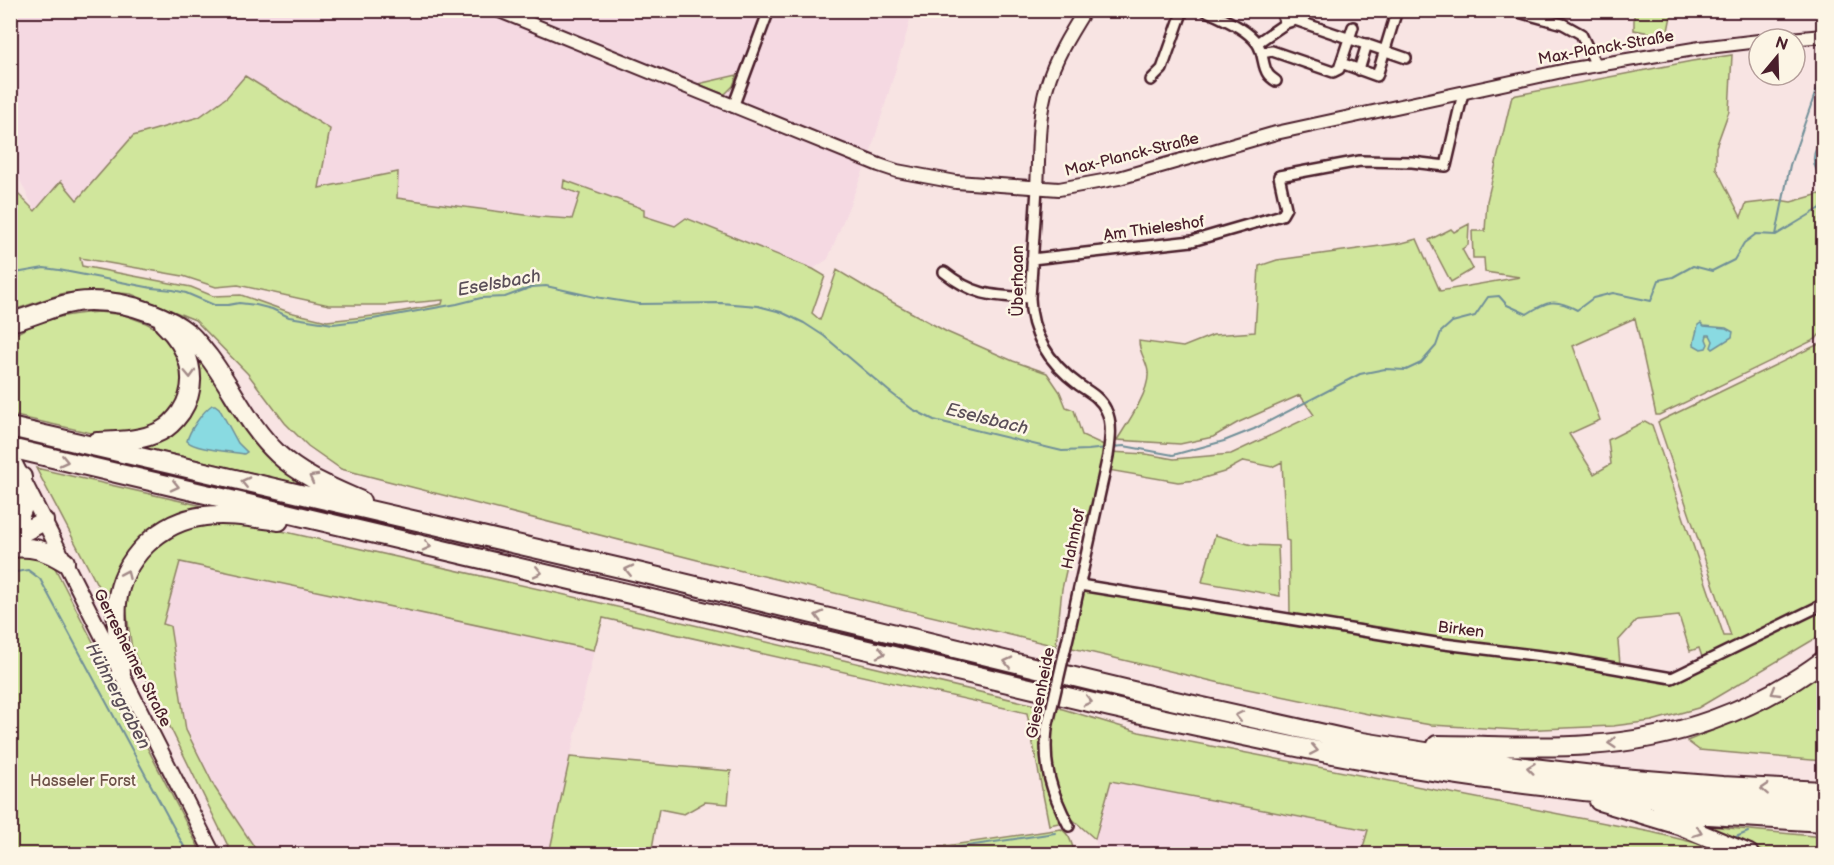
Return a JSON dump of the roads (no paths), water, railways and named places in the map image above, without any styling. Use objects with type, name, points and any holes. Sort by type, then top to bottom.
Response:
[{"type":"highway","points":[[14,324],[62,305],[88,301],[122,304],[148,311],[176,324],[190,334],[216,366],[255,427],[278,455],[323,484],[404,519]]},
{"type":"highway","points":[[81,444],[151,436],[164,430],[177,418],[186,405],[191,365],[177,336],[148,311]]},
{"type":"highway","points":[[10,427],[629,570],[1162,698],[1382,746],[1508,765],[1610,777],[1824,791]]},
{"type":"highway","points":[[10,448],[1240,735],[1390,764],[1552,787],[1722,803],[1824,808]]},
{"type":"highway","points":[[11,538],[23,507],[22,477]]},
{"type":"highway","points":[[121,672],[116,618],[119,591],[134,558],[150,540],[163,531],[203,516],[220,515],[373,533]]},
{"type":"highway","points":[[11,538],[44,521]]},
{"type":"highway","points":[[10,548],[40,549],[65,562]]},
{"type":"highway","points":[[1382,746],[1579,746],[1626,742],[1702,724],[1758,701],[1824,660]]},
{"type":"highway","points":[[1552,787],[1706,835],[1749,855]]},
{"type":"highway","points":[[1622,808],[1824,822]]},
{"type":"main road","name":"Gerresheimer Straße","points":[[10,454],[213,855]]},
{"type":"street","name":"Max-Planck-Straße","points":[[497,10],[733,107],[897,171],[973,184],[1036,189],[1059,189],[1119,178],[1276,133],[1596,65],[1747,42]]},
{"type":"street","points":[[733,107],[769,10]]},
{"type":"street","points":[[1036,189],[1041,118],[1046,87],[1067,40],[1085,10]]},
{"type":"street","points":[[1151,80],[1162,69],[1183,10]]},
{"type":"street","points":[[1205,10],[1247,33],[1257,43],[1268,74],[1276,81]]},
{"type":"street","points":[[1280,10],[1286,23]]},
{"type":"street","points":[[1341,63],[1377,76],[1397,10]]},
{"type":"street","points":[[1512,10],[1563,24],[1581,34],[1596,65]]},
{"type":"street","points":[[1257,43],[1286,23],[1295,20],[1406,58]]},
{"type":"street","points":[[1262,53],[1272,51],[1333,72],[1339,69],[1353,27]]},
{"type":"street","points":[[1807,37],[1824,36]]},
{"type":"street","points":[[1359,70],[1367,44]]},
{"type":"street","name":"Am Thieleshof","points":[[1032,259],[1192,241],[1282,215],[1286,208],[1279,176],[1360,161],[1446,165],[1463,93]]},
{"type":"street","name":"Überhaan","points":[[1036,189],[1030,298],[1034,326],[1047,355],[1057,367],[1099,399],[1107,411],[1110,446]]},
{"type":"street","points":[[944,272],[961,285],[991,296],[1030,298]]},
{"type":"street","name":"Hahnhof","points":[[1069,633],[1110,446]]},
{"type":"street","name":"Birken","points":[[1080,585],[1436,643],[1557,658],[1672,678],[1824,604]]},
{"type":"street","name":"Giesenheide","points":[[1069,633],[1047,728],[1046,763],[1050,782],[1069,826]]},
{"type":"water","points":[[1823,140],[1823,179],[1814,164],[1814,154]]},
{"type":"water","points":[[1701,323],[1704,326],[1726,328],[1733,332],[1732,337],[1713,349],[1711,347],[1713,341],[1710,335],[1707,335],[1708,344],[1706,348],[1701,349],[1694,345],[1694,340],[1698,325]]},
{"type":"water","points":[[212,405],[219,408],[238,443],[247,452],[244,454],[205,448],[187,441],[190,432]]},
{"type":"waterway","points":[[1776,235],[1790,165],[1824,68]]},
{"type":"waterway","name":"Eselsbach","points":[[1112,447],[1124,446],[1173,455],[1224,441],[1254,429],[1360,374],[1385,369],[1406,370],[1421,363],[1436,346],[1441,332],[1452,322],[1475,316],[1488,297],[1499,296],[1507,305],[1527,314],[1540,306],[1551,303],[1563,304],[1577,310],[1593,298],[1613,293],[1651,301],[1659,280],[1673,277],[1693,266],[1712,271],[1734,260],[1744,243],[1756,234],[1776,235],[1824,206]]},
{"type":"waterway","name":"Eselsbach","points":[[10,274],[44,268],[59,270],[173,290],[214,305],[239,303],[256,305],[289,317],[333,324],[373,319],[481,298],[505,297],[532,287],[546,286],[639,304],[721,303],[758,306],[781,312],[804,323],[824,336],[912,409],[934,420],[1062,451],[1107,448]]},
{"type":"waterway","name":"Hühnergraben","points":[[10,573],[28,570],[40,579],[188,854]]},
{"type":"waterway","name":"Hühnergraben","points":[[1731,839],[1748,832]]},
{"type":"waterway","points":[[913,854],[1055,833]]},
{"type":"waterway","name":"Hühnergraben","points":[[1699,854],[1711,850]]},
{"type":"park label","name":"Hasseler Forst","points":[[83,781]]}]
